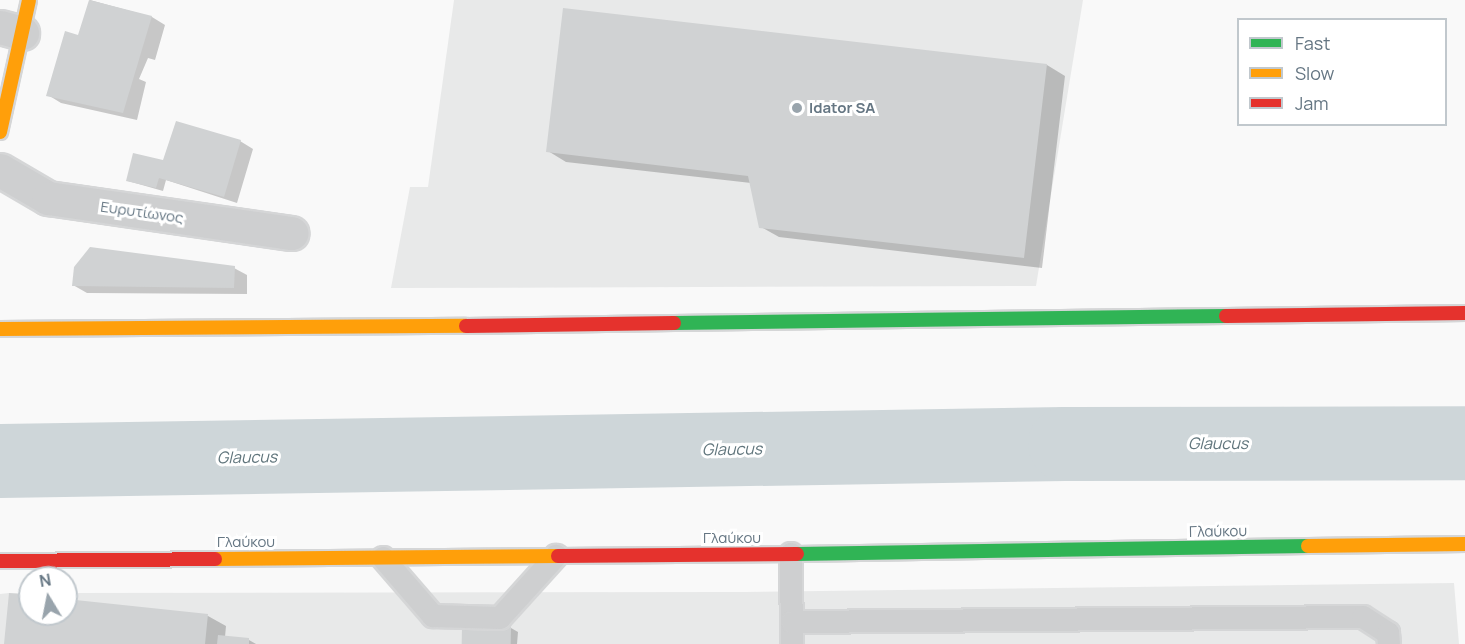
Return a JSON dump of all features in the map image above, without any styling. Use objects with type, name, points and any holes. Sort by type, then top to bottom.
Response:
[{"type":"main road","points":[[0,132],[11,30],[29,0]]},
{"type":"main road","points":[[0,329],[351,327],[1465,313]]},
{"type":"main road","name":"Γλαύκου","points":[[0,561],[791,554],[1465,544]]},
{"type":"street","name":"Ευρυτίωνος","points":[[0,170],[48,198],[292,233]]},
{"type":"lane","points":[[791,554],[792,633],[1363,617],[1388,633],[1389,644]]},
{"type":"lane","points":[[383,558],[433,615],[500,618],[556,556]]},
{"type":"shaded area","points":[[454,0],[1083,0],[1036,286],[391,288],[410,187],[428,187]]},
{"type":"shaded area","points":[[1454,583],[1459,644],[0,644],[0,594],[9,593],[18,593],[18,626],[78,626],[78,593],[745,592]]},
{"type":"building","points":[[89,0],[152,16],[123,113],[46,96],[65,31],[78,35]]},
{"type":"building","name":"Idator SA","points":[[563,8],[1047,64],[1024,258],[759,228],[748,176],[546,152]]},
{"type":"building","points":[[176,121],[241,140],[224,197],[159,178],[156,188],[126,181],[133,153],[163,160]]},
{"type":"building","points":[[90,247],[235,266],[234,288],[72,286],[74,267]]},
{"type":"building","points":[[9,593],[18,594],[18,626],[78,626],[78,600],[208,614],[205,644],[4,644]]},
{"type":"building","points":[[462,626],[511,627],[511,644],[462,644]]},
{"type":"building","points":[[218,635],[249,638],[249,644],[217,644]]},
{"type":"waterway","name":"Glaucus","points":[[0,461],[1065,444],[1465,443]]},
{"type":"traffic: fast","points":[[674,323],[1226,316]]},
{"type":"traffic: fast","points":[[797,554],[1308,546]]},
{"type":"traffic: slow","points":[[0,132],[29,0]]},
{"type":"traffic: slow","points":[[0,329],[466,326]]},
{"type":"traffic: slow","points":[[1308,546],[1465,544]]},
{"type":"traffic: slow","points":[[215,559],[558,556]]},
{"type":"traffic: jam","points":[[1226,316],[1465,313]]},
{"type":"traffic: jam","points":[[466,326],[674,323]]},
{"type":"traffic: jam","points":[[558,556],[797,554]]},
{"type":"traffic: jam","points":[[0,561],[215,559]]},
{"type":"place","name":"Idator SA","points":[[797,108]]}]
